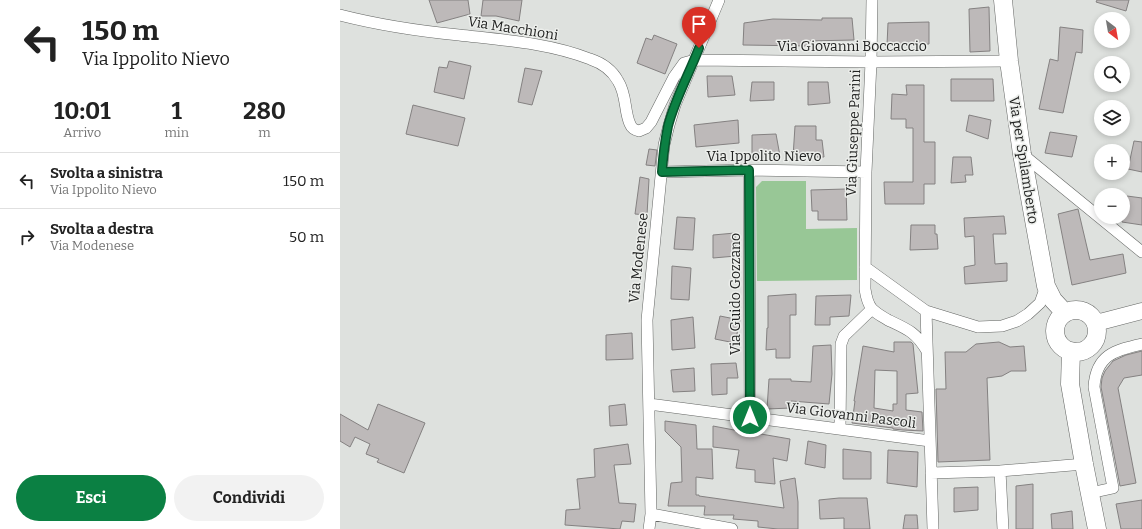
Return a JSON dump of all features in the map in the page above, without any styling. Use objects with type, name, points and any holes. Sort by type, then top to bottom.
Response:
[{"type":"main road","name":"Via per Spilamberto","points":[[1003,0],[1009,61],[1022,154],[1046,286],[1053,300],[1065,314]]},
{"type":"main road","points":[[1070,311],[1083,311],[1093,318],[1096,323],[1096,338],[1092,345],[1086,349],[1078,351],[1065,348],[1057,337],[1057,324],[1065,314],[1070,311]]},
{"type":"main road","points":[[1096,323],[1142,311]]},
{"type":"main road","points":[[1071,350],[1070,384],[1097,529]]},
{"type":"street","name":"Via Modenese","points":[[649,529],[651,514],[647,320],[664,145],[676,105],[719,0]]},
{"type":"street","name":"Via Giuseppe Parini","points":[[872,0],[866,172],[865,267],[865,289],[872,309]]},
{"type":"street","name":"Via Macchioni","points":[[340,15],[408,29],[523,42],[576,54],[600,62],[613,73],[618,81],[624,95],[630,124],[636,131],[646,128],[651,122],[674,77],[684,64],[694,60]]},
{"type":"street","name":"Via Giovanni Boccaccio","points":[[694,60],[871,62],[1009,61]]},
{"type":"street","points":[[1022,154],[1142,252]]},
{"type":"street","name":"Via Ippolito Nievo","points":[[662,172],[749,170],[866,172]]},
{"type":"street","name":"Via Guido Gozzano","points":[[749,170],[750,417]]},
{"type":"street","points":[[865,267],[926,312],[978,327],[1002,326],[1017,321],[1028,314],[1040,303],[1046,286]]},
{"type":"street","points":[[840,429],[840,344],[844,336],[872,309],[918,337],[927,351]]},
{"type":"street","points":[[926,312],[933,529]]},
{"type":"street","points":[[1090,493],[1113,488],[1094,387],[1097,371],[1107,356],[1115,351],[1142,344]]},
{"type":"street","name":"Via Giovanni Pascoli","points":[[649,404],[930,441]]},
{"type":"street","points":[[931,473],[1000,471],[1084,464]]},
{"type":"street","points":[[1000,471],[1003,529]]},
{"type":"street","points":[[651,514],[732,529]]},
{"type":"green space","points":[[762,181],[806,181],[806,229],[857,228],[857,280],[757,281],[756,187]]},
{"type":"building","points":[[429,0],[468,0],[470,14],[437,23]]},
{"type":"building","points":[[483,0],[522,0],[519,21],[496,16],[481,16]]},
{"type":"building","points":[[1097,0],[1129,0],[1126,11],[1096,2]]},
{"type":"building","points":[[989,7],[990,51],[970,52],[969,9]]},
{"type":"building","points":[[822,18],[852,18],[854,40],[808,41],[808,46],[743,45],[744,23],[773,19],[822,20]]},
{"type":"building","points":[[929,22],[929,44],[887,45],[888,23]]},
{"type":"building","points":[[1060,27],[1083,30],[1082,53],[1076,52],[1063,113],[1039,109],[1050,59],[1058,61]]},
{"type":"building","points":[[654,35],[677,44],[665,74],[637,63],[646,38],[652,40]]},
{"type":"building","points":[[449,61],[471,66],[464,99],[434,92],[439,67],[447,68]]},
{"type":"building","points":[[525,68],[542,71],[532,105],[518,102]]},
{"type":"building","points":[[707,76],[732,76],[735,95],[708,97]]},
{"type":"building","points":[[951,79],[993,79],[994,101],[951,101]]},
{"type":"building","points":[[752,82],[774,82],[774,100],[750,101]]},
{"type":"building","points":[[808,82],[828,82],[830,103],[808,105]]},
{"type":"building","points":[[906,85],[924,85],[924,142],[935,142],[935,184],[924,184],[924,204],[885,204],[884,182],[913,182],[913,128],[906,128],[906,119],[891,119],[892,94],[907,95]]},
{"type":"building","points":[[413,105],[465,118],[458,146],[406,134]]},
{"type":"building","points":[[969,115],[991,120],[988,139],[966,131]]},
{"type":"building","points":[[738,120],[739,143],[696,147],[694,125]]},
{"type":"building","points":[[795,126],[816,126],[816,140],[822,140],[824,157],[793,157]]},
{"type":"building","points":[[1050,132],[1077,136],[1072,157],[1045,153]]},
{"type":"building","points":[[776,134],[780,156],[752,158],[752,135]]},
{"type":"building","points":[[1134,141],[1142,142],[1142,172],[1130,169],[1130,160]]},
{"type":"building","points":[[649,149],[657,150],[655,166],[646,165]]},
{"type":"building","points":[[953,157],[971,157],[973,175],[965,175],[966,182],[951,183]]},
{"type":"building","points":[[640,177],[649,179],[647,215],[635,214]]},
{"type":"building","points":[[846,189],[847,220],[818,220],[818,211],[812,211],[811,190]]},
{"type":"building","points":[[1130,196],[1142,198],[1142,225],[1130,223]]},
{"type":"building","points":[[1078,209],[1090,260],[1123,254],[1126,273],[1072,285],[1058,214]]},
{"type":"building","points":[[1004,216],[1006,234],[993,234],[995,264],[1007,263],[1007,281],[965,284],[964,267],[975,265],[974,236],[965,237],[964,218]]},
{"type":"building","points":[[677,217],[695,218],[693,250],[674,249]]},
{"type":"building","points":[[911,225],[935,225],[938,249],[910,250]]},
{"type":"building","points":[[735,233],[736,256],[713,258],[713,235]]},
{"type":"building","points":[[672,266],[691,268],[689,300],[671,299]]},
{"type":"building","points":[[796,294],[796,315],[790,315],[790,358],[776,358],[776,349],[766,350],[768,296]]},
{"type":"building","points":[[851,295],[849,316],[830,317],[830,325],[815,325],[816,296]]},
{"type":"building","points":[[720,316],[740,320],[735,343],[715,339]]},
{"type":"building","points":[[693,317],[695,348],[672,350],[671,320]]},
{"type":"building","points":[[632,333],[633,359],[606,360],[606,335]]},
{"type":"building","points":[[894,342],[911,342],[913,344],[918,393],[906,394],[906,410],[922,412],[923,431],[893,429],[852,423],[863,346],[894,352]],"holes":[[[875,370],[897,371],[897,404],[893,404],[893,411],[874,408]]]},
{"type":"building","points":[[999,342],[1010,347],[1024,346],[1026,371],[1011,371],[1002,376],[987,378],[990,460],[938,462],[936,389],[946,389],[945,352],[966,352],[976,344]]},
{"type":"building","points":[[831,345],[832,374],[829,404],[791,401],[791,408],[767,409],[769,379],[791,379],[791,381],[811,382],[813,346]]},
{"type":"building","points":[[1142,351],[1142,375],[1124,378],[1118,388],[1136,483],[1120,486],[1101,387],[1102,378],[1105,371],[1113,361],[1126,355]]},
{"type":"building","points":[[736,363],[738,378],[727,378],[727,394],[712,395],[711,364]]},
{"type":"building","points":[[694,368],[695,391],[673,392],[671,370]]},
{"type":"building","points":[[378,404],[425,423],[404,473],[377,462],[379,459],[366,454],[370,444],[355,437],[350,447],[340,441],[340,414],[368,430]]},
{"type":"building","points":[[625,404],[627,425],[610,426],[609,406]]},
{"type":"building","points":[[665,421],[696,425],[697,449],[712,449],[713,479],[696,477],[696,495],[784,508],[780,481],[795,478],[798,502],[798,529],[758,527],[758,521],[733,519],[734,515],[704,515],[705,506],[668,506],[671,483],[682,482],[681,447],[665,431]]},
{"type":"building","points":[[713,426],[790,439],[787,461],[773,458],[775,484],[755,482],[755,470],[736,468],[739,450],[713,447]]},
{"type":"building","points":[[808,441],[826,445],[825,468],[805,464]]},
{"type":"building","points":[[628,444],[631,464],[614,465],[619,503],[636,504],[634,522],[622,521],[620,529],[565,525],[566,510],[580,509],[577,479],[595,477],[594,449]]},
{"type":"building","points":[[843,449],[871,452],[871,479],[843,479]]},
{"type":"building","points":[[888,450],[918,452],[917,487],[887,483]]},
{"type":"building","points":[[1033,484],[1033,529],[1016,529],[1016,486]]},
{"type":"building","points":[[978,487],[978,510],[954,512],[954,488]]},
{"type":"building","points":[[867,498],[870,529],[844,529],[844,518],[820,519],[819,500]]},
{"type":"building","points":[[1142,500],[1142,529],[1121,529],[1116,504]]},
{"type":"building","points":[[1072,511],[1073,529],[1052,529],[1051,514]]},
{"type":"building","points":[[905,515],[917,515],[918,529],[903,529]]},
{"type":"route","points":[[699,48],[669,125],[664,145],[662,172],[749,170],[750,417]]}]
